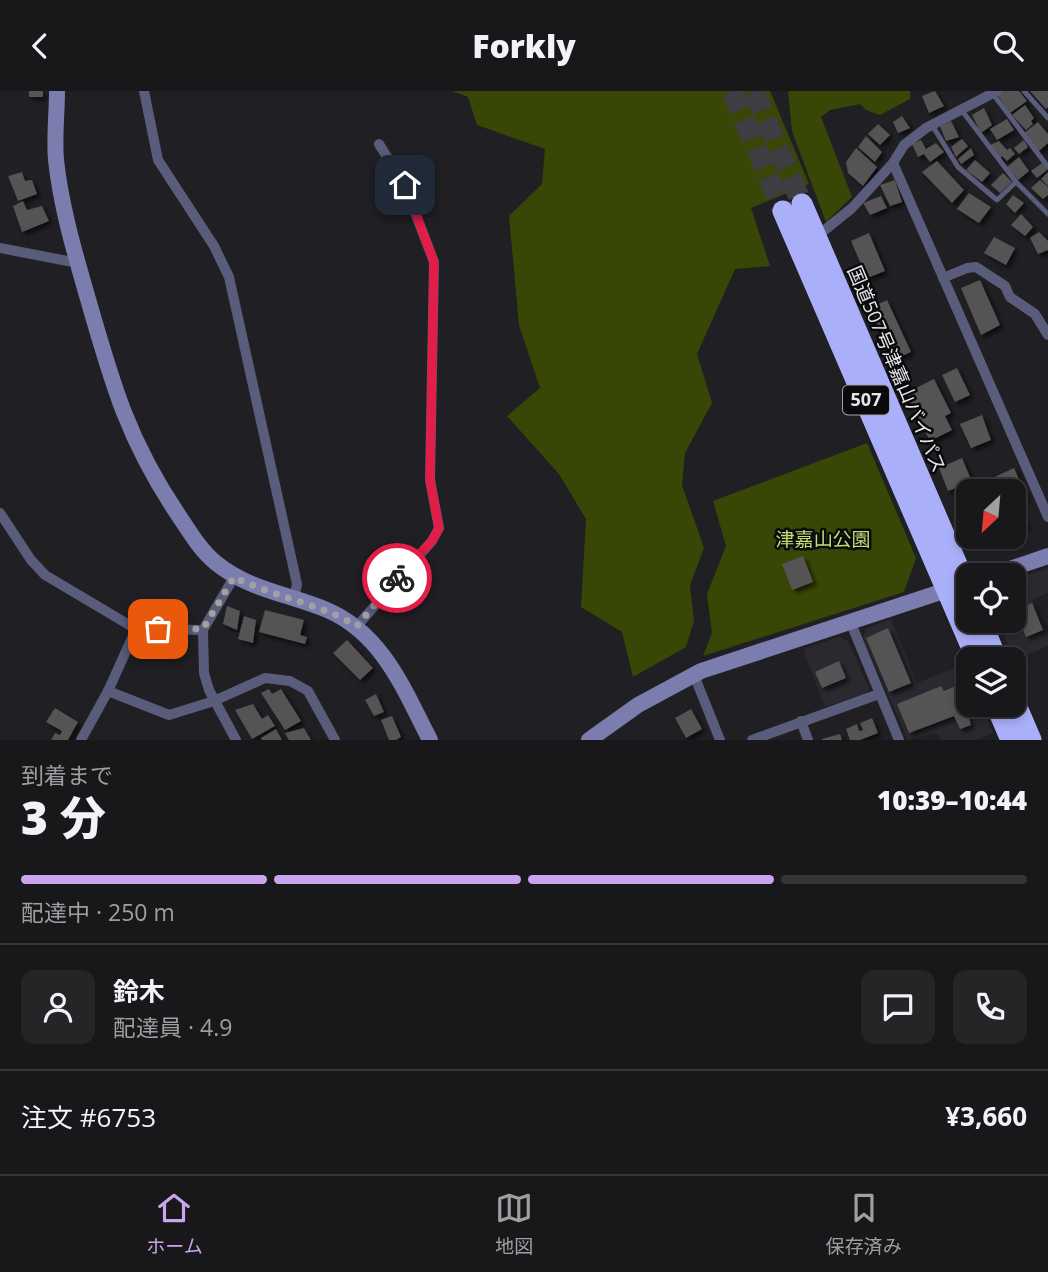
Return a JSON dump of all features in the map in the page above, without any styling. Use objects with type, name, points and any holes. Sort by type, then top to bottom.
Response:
[{"type":"highway","name":"国道507号津嘉山バイパス","points":[[956,573],[816,237],[793,208],[956,574]]},
{"type":"highway","points":[[1001,717],[1011,740]]},
{"type":"highway","points":[[1021,717],[1031,740]]},
{"type":"street","points":[[57,91],[55,156],[78,263],[113,386],[139,451],[196,542],[213,561],[234,577],[326,610],[357,626],[376,645],[395,672],[429,740]]},
{"type":"street","points":[[144,91],[158,160],[214,246],[229,277],[297,584],[294,599]]},
{"type":"street","points":[[816,237],[852,208],[893,163],[904,145],[932,125],[963,112],[995,92]]},
{"type":"street","points":[[357,626],[432,541],[439,528],[430,480],[434,262],[405,185],[379,144]]},
{"type":"street","points":[[893,163],[1048,517]]},
{"type":"street","points":[[0,248],[78,263]]},
{"type":"street","points":[[943,278],[976,267],[1005,286],[1010,297],[1035,314],[1048,335]]},
{"type":"street","points":[[0,513],[31,560],[45,575],[136,629],[203,629]]},
{"type":"street","points":[[1026,563],[1048,556]]},
{"type":"street","points":[[234,577],[203,629],[204,673],[214,701],[236,740]]},
{"type":"street","points":[[589,740],[638,705],[694,675],[850,621],[956,589]]},
{"type":"street","points":[[850,621],[899,740]]},
{"type":"street","points":[[81,740],[108,691],[136,629]]},
{"type":"street","points":[[694,675],[720,740]]},
{"type":"street","points":[[108,691],[169,715],[214,701],[265,678],[289,681],[308,691],[335,740]]},
{"type":"street","points":[[752,740],[879,694]]},
{"type":"street","points":[[801,721],[808,740]]},
{"type":"lane","points":[[1024,91],[1048,118]]},
{"type":"lane","points":[[995,92],[1048,167]]},
{"type":"lane","points":[[963,112],[1016,182],[1048,214]]},
{"type":"lane","points":[[932,125],[958,167],[997,200],[1016,182]]},
{"type":"shaded area","points":[[1048,568],[1048,593],[1032,600],[1048,636],[1048,646],[1026,655],[1026,647],[1009,647],[1003,633],[1026,633],[1026,576]]},
{"type":"shaded area","points":[[891,619],[917,683],[956,667],[956,717],[986,717],[993,733],[976,740],[941,740],[937,733],[908,740],[863,637],[867,628]]},
{"type":"shaded area","points":[[839,637],[848,641],[869,688],[866,694],[825,707],[803,649]]},
{"type":"green space","points":[[452,91],[770,91],[809,184],[751,208],[770,266],[735,269],[697,354],[712,403],[685,453],[682,485],[704,548],[690,585],[694,621],[686,647],[633,677],[622,632],[581,607],[586,519],[559,474],[507,416],[540,388],[519,325],[509,216],[542,184],[545,149],[477,125],[468,97]]},
{"type":"green space","points":[[788,91],[910,91],[910,99],[880,115],[866,110],[860,104],[830,110],[821,117],[852,197],[826,222],[792,131]]},
{"type":"green space","name":"津嘉山公園","points":[[867,443],[916,558],[904,592],[703,656],[712,633],[707,594],[726,546],[713,501]]},
{"type":"building","points":[[29,91],[43,91],[43,97],[29,97]]},
{"type":"building","points":[[935,91],[944,106],[929,113],[922,96]]},
{"type":"building","points":[[1002,91],[1019,91],[1027,101],[1010,113],[997,94]]},
{"type":"building","points":[[1030,91],[1048,91],[1046,109]]},
{"type":"building","points":[[1025,105],[1034,118],[1031,121],[1033,124],[1026,130],[1012,115]]},
{"type":"building","points":[[984,108],[992,125],[981,133],[972,115]]},
{"type":"building","points":[[902,116],[910,128],[898,133],[893,122]]},
{"type":"building","points":[[1007,119],[1014,130],[997,140],[990,129]]},
{"type":"building","points":[[951,121],[959,137],[946,141],[940,126]]},
{"type":"building","points":[[1038,122],[1048,134],[1048,143],[1039,151],[1024,133]]},
{"type":"building","points":[[878,124],[890,135],[880,145],[868,134]]},
{"type":"building","points":[[866,136],[882,152],[875,162],[858,147]]},
{"type":"building","points":[[962,139],[968,146],[956,157],[951,147]]},
{"type":"building","points":[[921,140],[926,149],[936,143],[944,152],[930,162],[924,154],[918,157],[912,144]]},
{"type":"building","points":[[1024,140],[1028,147],[1019,154],[1014,148]]},
{"type":"building","points":[[999,141],[1015,154],[1007,161],[1002,156],[1000,159],[990,145]]},
{"type":"building","points":[[856,148],[877,167],[863,186],[848,173],[846,162]]},
{"type":"building","points":[[971,148],[974,155],[961,164],[958,159]]},
{"type":"building","points":[[1019,157],[1029,171],[1018,180],[1007,167]]},
{"type":"building","points":[[975,160],[990,173],[982,182],[966,170]]},
{"type":"building","points":[[937,161],[964,190],[952,203],[922,172]]},
{"type":"building","points":[[1042,163],[1047,170],[1037,178],[1031,171]]},
{"type":"building","points":[[22,172],[25,181],[32,180],[37,194],[18,201],[8,176]]},
{"type":"building","points":[[1048,172],[1048,186],[1041,179]]},
{"type":"building","points":[[1003,173],[1012,182],[1000,193],[991,185]]},
{"type":"building","points":[[895,180],[902,202],[890,206],[880,185]]},
{"type":"building","points":[[1040,180],[1048,187],[1048,195],[1043,199],[1031,188]]},
{"type":"building","points":[[969,193],[991,207],[979,223],[957,209]]},
{"type":"building","points":[[1013,195],[1024,203],[1015,213],[1006,204]]},
{"type":"building","points":[[881,196],[887,208],[870,215],[863,203]]},
{"type":"building","points":[[23,201],[27,210],[42,206],[49,221],[22,232],[13,206]]},
{"type":"building","points":[[1021,214],[1033,227],[1025,236],[1011,225]]},
{"type":"building","points":[[1039,232],[1048,241],[1048,250],[1038,254],[1030,238]]},
{"type":"building","points":[[869,233],[885,271],[867,278],[851,241]]},
{"type":"building","points":[[994,237],[1015,248],[1006,265],[984,253]]},
{"type":"building","points":[[980,280],[1000,325],[981,335],[961,288]]},
{"type":"building","points":[[887,300],[911,352],[893,360],[870,308]]},
{"type":"building","points":[[957,368],[970,395],[955,402],[942,375]]},
{"type":"building","points":[[934,379],[951,413],[945,416],[952,430],[930,441],[906,393]]},
{"type":"building","points":[[982,415],[991,440],[971,448],[960,424]]},
{"type":"building","points":[[962,458],[971,479],[956,479],[956,488],[948,491],[939,468]]},
{"type":"building","points":[[1014,468],[1019,479],[990,479]]},
{"type":"building","points":[[803,556],[813,582],[792,590],[782,564]]},
{"type":"building","points":[[1032,603],[1043,630],[1026,637],[1024,633],[1026,605]]},
{"type":"building","points":[[227,606],[240,611],[237,630],[223,624]]},
{"type":"building","points":[[265,610],[304,620],[300,635],[307,637],[305,644],[259,632]]},
{"type":"building","points":[[244,616],[256,620],[253,643],[238,639]]},
{"type":"building","points":[[888,628],[911,683],[889,692],[866,638]]},
{"type":"building","points":[[347,640],[373,668],[360,680],[333,653]]},
{"type":"building","points":[[839,661],[846,678],[822,688],[815,672]]},
{"type":"building","points":[[941,686],[944,691],[956,686],[956,717],[969,717],[971,725],[960,729],[954,716],[909,733],[897,704]]},
{"type":"building","points":[[269,689],[272,694],[281,689],[301,721],[285,730],[261,693]]},
{"type":"building","points":[[376,694],[384,712],[374,716],[365,700]]},
{"type":"building","points":[[253,704],[262,719],[268,715],[275,726],[252,739],[235,710]]},
{"type":"building","points":[[55,708],[78,722],[68,740],[51,740],[55,733],[60,735],[62,731],[46,722]]},
{"type":"building","points":[[691,709],[702,729],[686,738],[675,718]]},
{"type":"building","points":[[392,716],[401,737],[396,740],[389,740],[381,720]]},
{"type":"building","points":[[872,718],[878,733],[860,740],[850,740],[846,729],[857,724],[859,731],[863,730],[860,723]]},
{"type":"building","points":[[304,728],[311,740],[289,740],[285,733]]},
{"type":"building","points":[[276,729],[282,740],[262,740],[261,738]]},
{"type":"building","points":[[840,734],[842,740],[822,740],[822,739]]},
{"type":"tunnel","points":[[732,91],[783,211]]},
{"type":"tunnel","points":[[754,91],[802,204]]},
{"type":"way so far","points":[[158,629],[203,629],[234,577],[254,587],[326,610],[357,626],[397,578]]},
{"type":"route","points":[[397,578],[432,541],[439,528],[430,480],[434,262],[405,185]]}]
